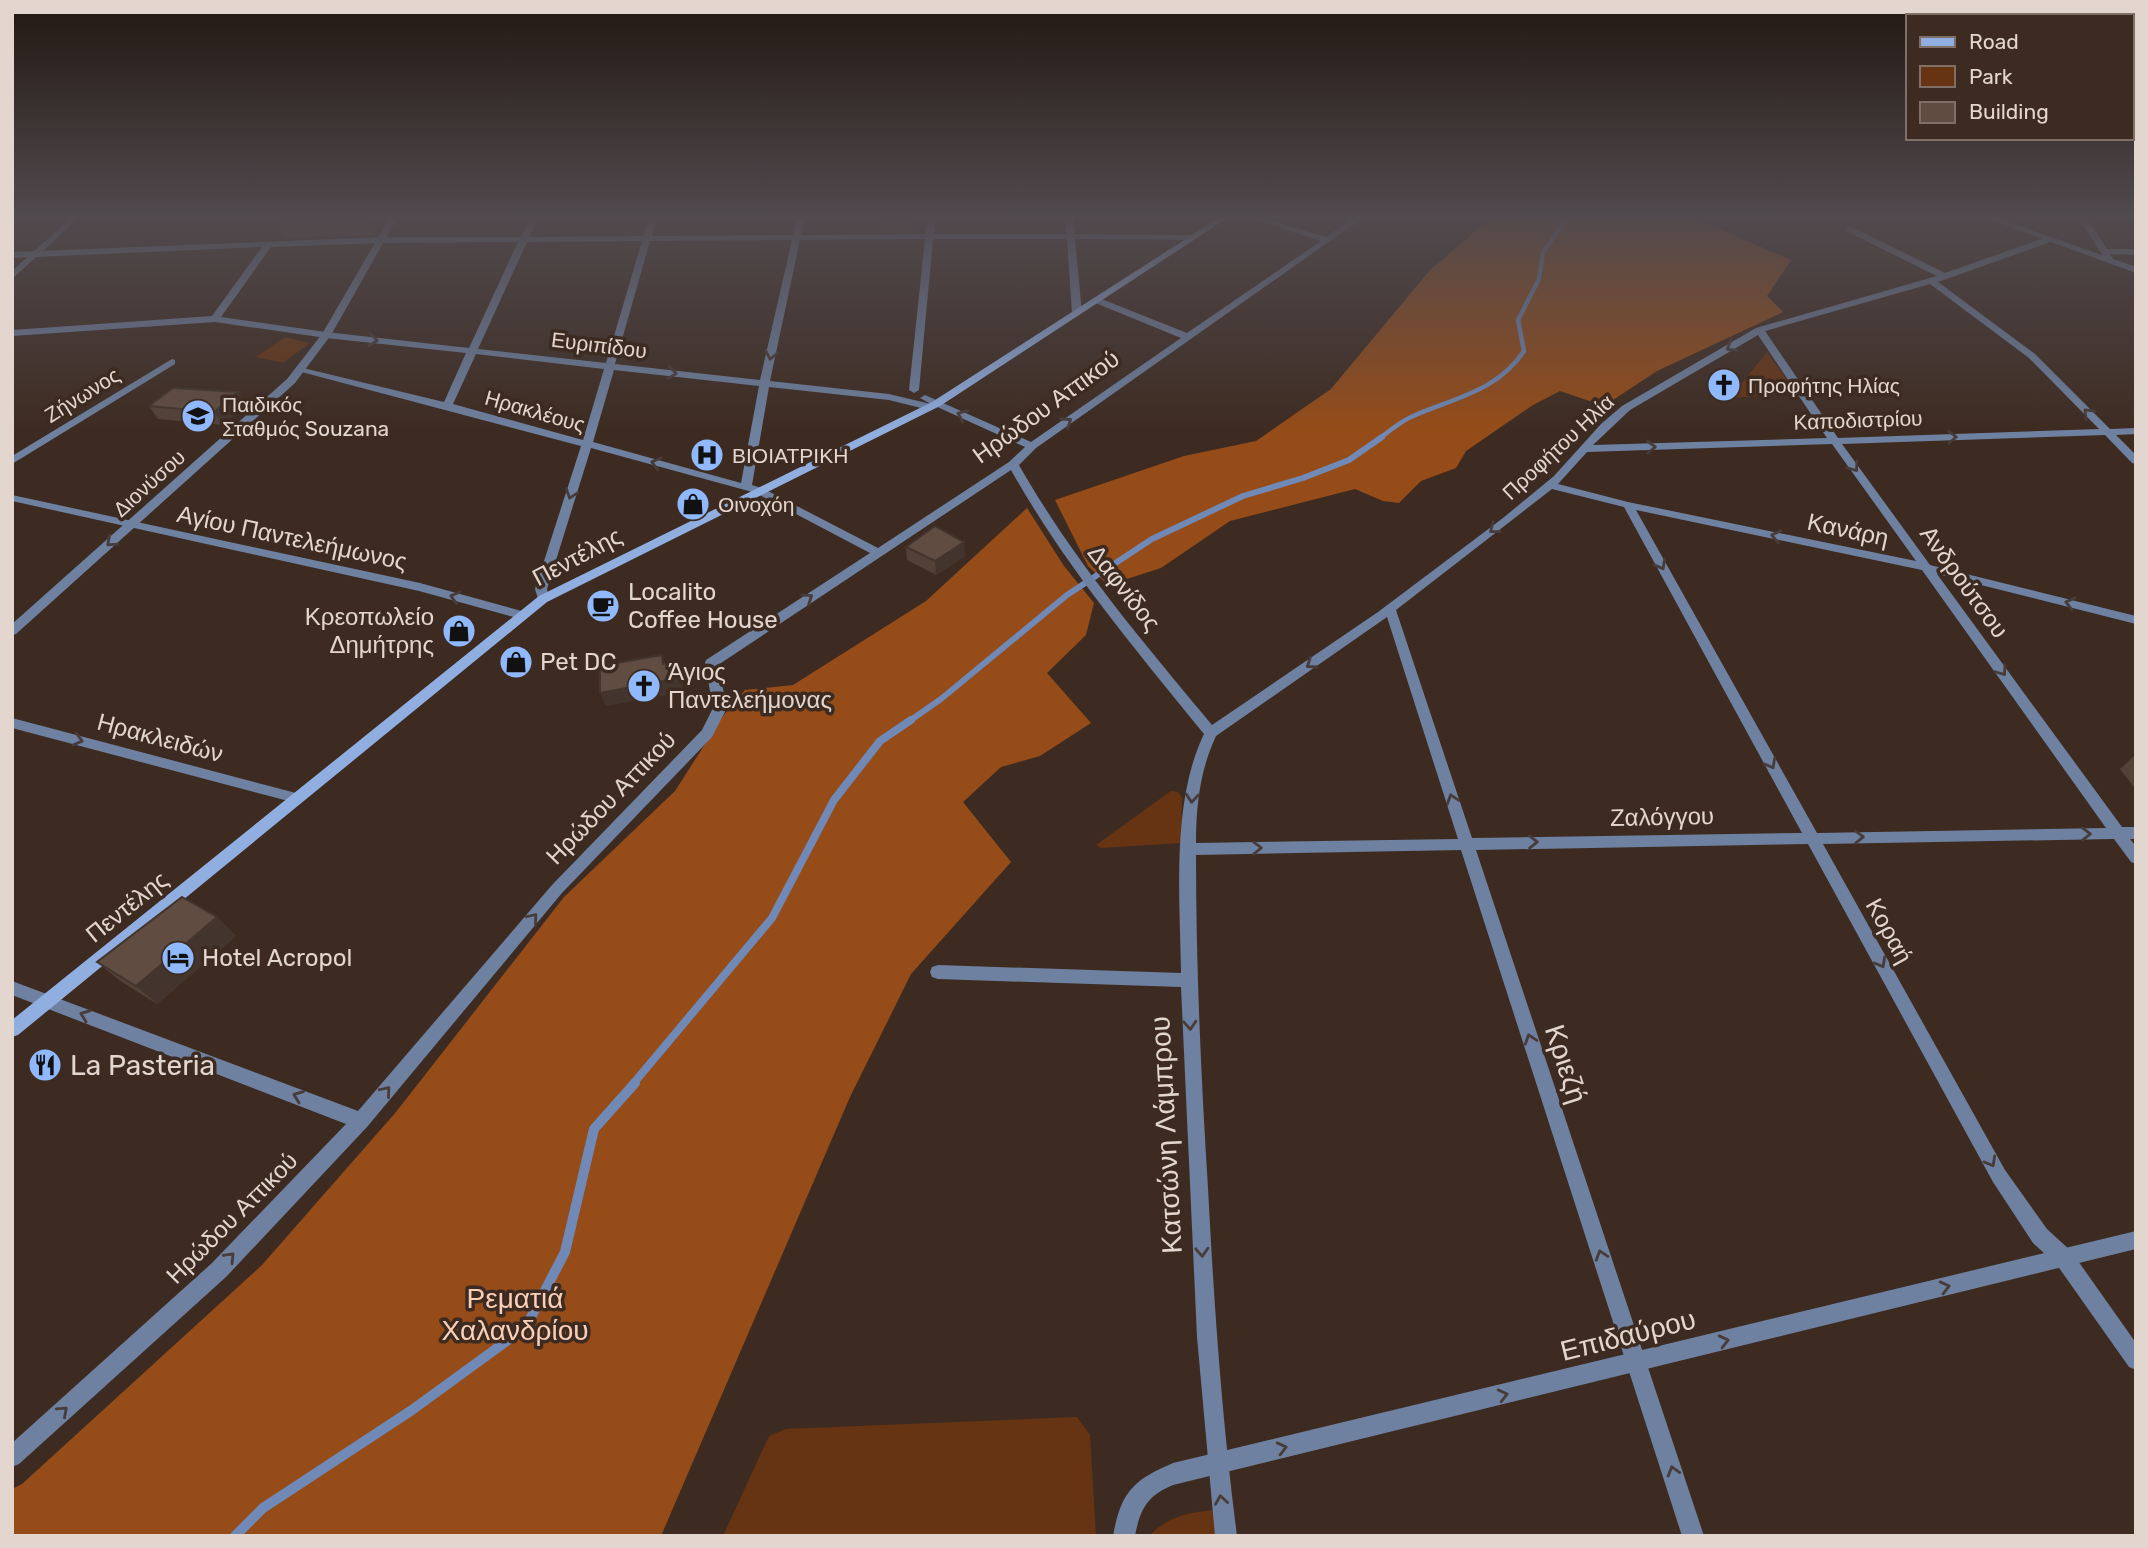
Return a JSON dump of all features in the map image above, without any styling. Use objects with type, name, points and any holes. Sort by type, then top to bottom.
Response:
[{"type":"main road","name":"Πεντέλης","points":[[12,1030],[543,599],[933,405],[1113,289]]},
{"type":"street","points":[[215,319],[236,289]]},
{"type":"street","name":"Διονύσου","points":[[12,631],[292,381],[326,334],[352,289]]},
{"type":"street","points":[[447,406],[501,289]]},
{"type":"street","points":[[543,599],[541,589],[587,445],[632,289]]},
{"type":"street","points":[[746,487],[785,289]]},
{"type":"street","points":[[922,289],[914,390],[933,405],[1032,446]]},
{"type":"street","points":[[1075,289],[1077,313]]},
{"type":"street","name":"Ηρώδου Αττικού","points":[[12,1457],[219,1270],[361,1121],[557,889],[707,733],[720,708],[711,663],[1013,464],[1032,446],[1257,289]]},
{"type":"street","name":"Προφήτου Ηλία","points":[[1211,733],[1390,609],[1550,485],[1613,418],[1626,408],[1759,330],[1902,289]]},
{"type":"street","points":[[1942,289],[2032,356],[2136,461]]},
{"type":"street","points":[[1096,300],[1188,337]]},
{"type":"street","name":"Ευριπίδου","points":[[12,333],[215,319],[764,385],[889,397],[933,405]]},
{"type":"street","name":"Ανδρούτσου","points":[[1759,330],[1834,440],[2136,858]]},
{"type":"street","name":"Ζήνωνος","points":[[12,461],[172,362]]},
{"type":"street","name":"Ηρακλέους","points":[[299,370],[447,406],[760,491],[877,552]]},
{"type":"street","name":"Ευριπίδου","points":[[889,397],[914,390]]},
{"type":"street","name":"Καποδιστρίου","points":[[1583,449],[2136,431]]},
{"type":"street","name":"Δαφνίδος","points":[[1013,464],[1033,501],[1079,569],[1211,733]]},
{"type":"street","name":"Κανάρη","points":[[1550,485],[1628,505],[1928,568],[2136,620]]},
{"type":"street","name":"Αγίου Παντελεήμωνος","points":[[12,498],[407,584],[521,615]]},
{"type":"street","name":"Κοραή","points":[[1628,505],[2018,1208],[2040,1236],[2064,1258],[2136,1360]]},
{"type":"street","name":"Κριεζή","points":[[1390,609],[1693,1536]]},
{"type":"street","name":"Ηρακλειδών","points":[[12,723],[296,798]]},
{"type":"street","name":"Κατσώνη Λάμπρου","points":[[1211,733],[1200,753],[1193,779],[1189,849],[1188,981],[1216,1464],[1226,1536]]},
{"type":"street","name":"Ζαλόγγου","points":[[1189,849],[2136,833]]},
{"type":"street","points":[[939,972],[1188,981]]},
{"type":"street","points":[[12,988],[361,1121]]},
{"type":"street","name":"Επιδαύρου","points":[[1124,1536],[1128,1514],[1137,1494],[1173,1474],[2136,1240]]},
{"type":"green space","points":[[1414,289],[1772,289],[1767,296],[1783,312],[1657,371],[1604,406],[1560,391],[1533,405],[1466,451],[1456,468],[1421,481],[1399,503],[1383,501],[1355,489],[1230,521],[1161,568],[1108,585],[1088,566],[1055,500],[1184,456],[1256,441],[1331,389]]},
{"type":"green space","points":[[285,337],[310,343],[283,363],[256,357]]},
{"type":"green space","points":[[1767,352],[1797,394],[1730,398]]},
{"type":"green space","name":"Ρεματιά Χαλανδρίου","points":[[1027,508],[1064,566],[1094,603],[1086,635],[1047,673],[1091,723],[1040,756],[1001,767],[963,802],[1011,862],[911,974],[850,1097],[661,1536],[12,1536],[12,1489],[22,1484],[262,1265],[396,1112],[564,897],[675,791],[723,716],[745,690],[793,685],[926,601]]},
{"type":"green space","points":[[1171,791],[1178,792],[1182,798],[1181,843],[1101,848],[1096,845]]},
{"type":"green space","points":[[1077,1417],[1090,1435],[1096,1536],[723,1536],[769,1436],[786,1429]]},
{"type":"green space","points":[[1213,1510],[1216,1536],[1149,1536],[1178,1517]]},
{"type":"building","points":[[173,388],[238,392],[214,412],[149,406]]},
{"type":"building","points":[[935,526],[964,542],[935,561],[906,547]]},
{"type":"building","points":[[662,655],[663,664],[677,661],[679,678],[600,693],[600,666]]},
{"type":"building","points":[[182,897],[217,917],[136,986],[97,962]]},
{"type":"waterway","points":[[1379,439],[1407,419],[1487,385],[1513,365],[1524,351],[1518,320],[1534,289]]},
{"type":"waterway","points":[[908,722],[941,699],[1067,595],[1152,539],[1243,496],[1303,478],[1349,460],[1382,437]]},
{"type":"waterway","points":[[633,1084],[772,918],[834,800],[880,741],[911,720]]},
{"type":"waterway","points":[[235,1536],[263,1508],[412,1410],[526,1327],[565,1252],[594,1129],[635,1083]]},
{"type":"place","name":"Προφήτης Ηλίας","points":[[1724,385]]},
{"type":"place","name":"Παιδικός Σταθμός Souzana","points":[[198,416]]},
{"type":"place","name":"ΒΙΟΙΑΤΡΙΚΗ","points":[[707,455]]},
{"type":"place","name":"Οινοχόη","points":[[693,504]]},
{"type":"place","name":"Localito Coffee House","points":[[603,606]]},
{"type":"place","name":"Κρεοπωλείο Δημήτρης","points":[[459,631]]},
{"type":"place","name":"Pet DC","points":[[516,662]]},
{"type":"place","name":"Άγιος Παντελεήμονας","points":[[644,686]]},
{"type":"place","name":"Hotel Acropol","points":[[178,958]]},
{"type":"place","name":"La Pasteria","points":[[45,1065]]}]
